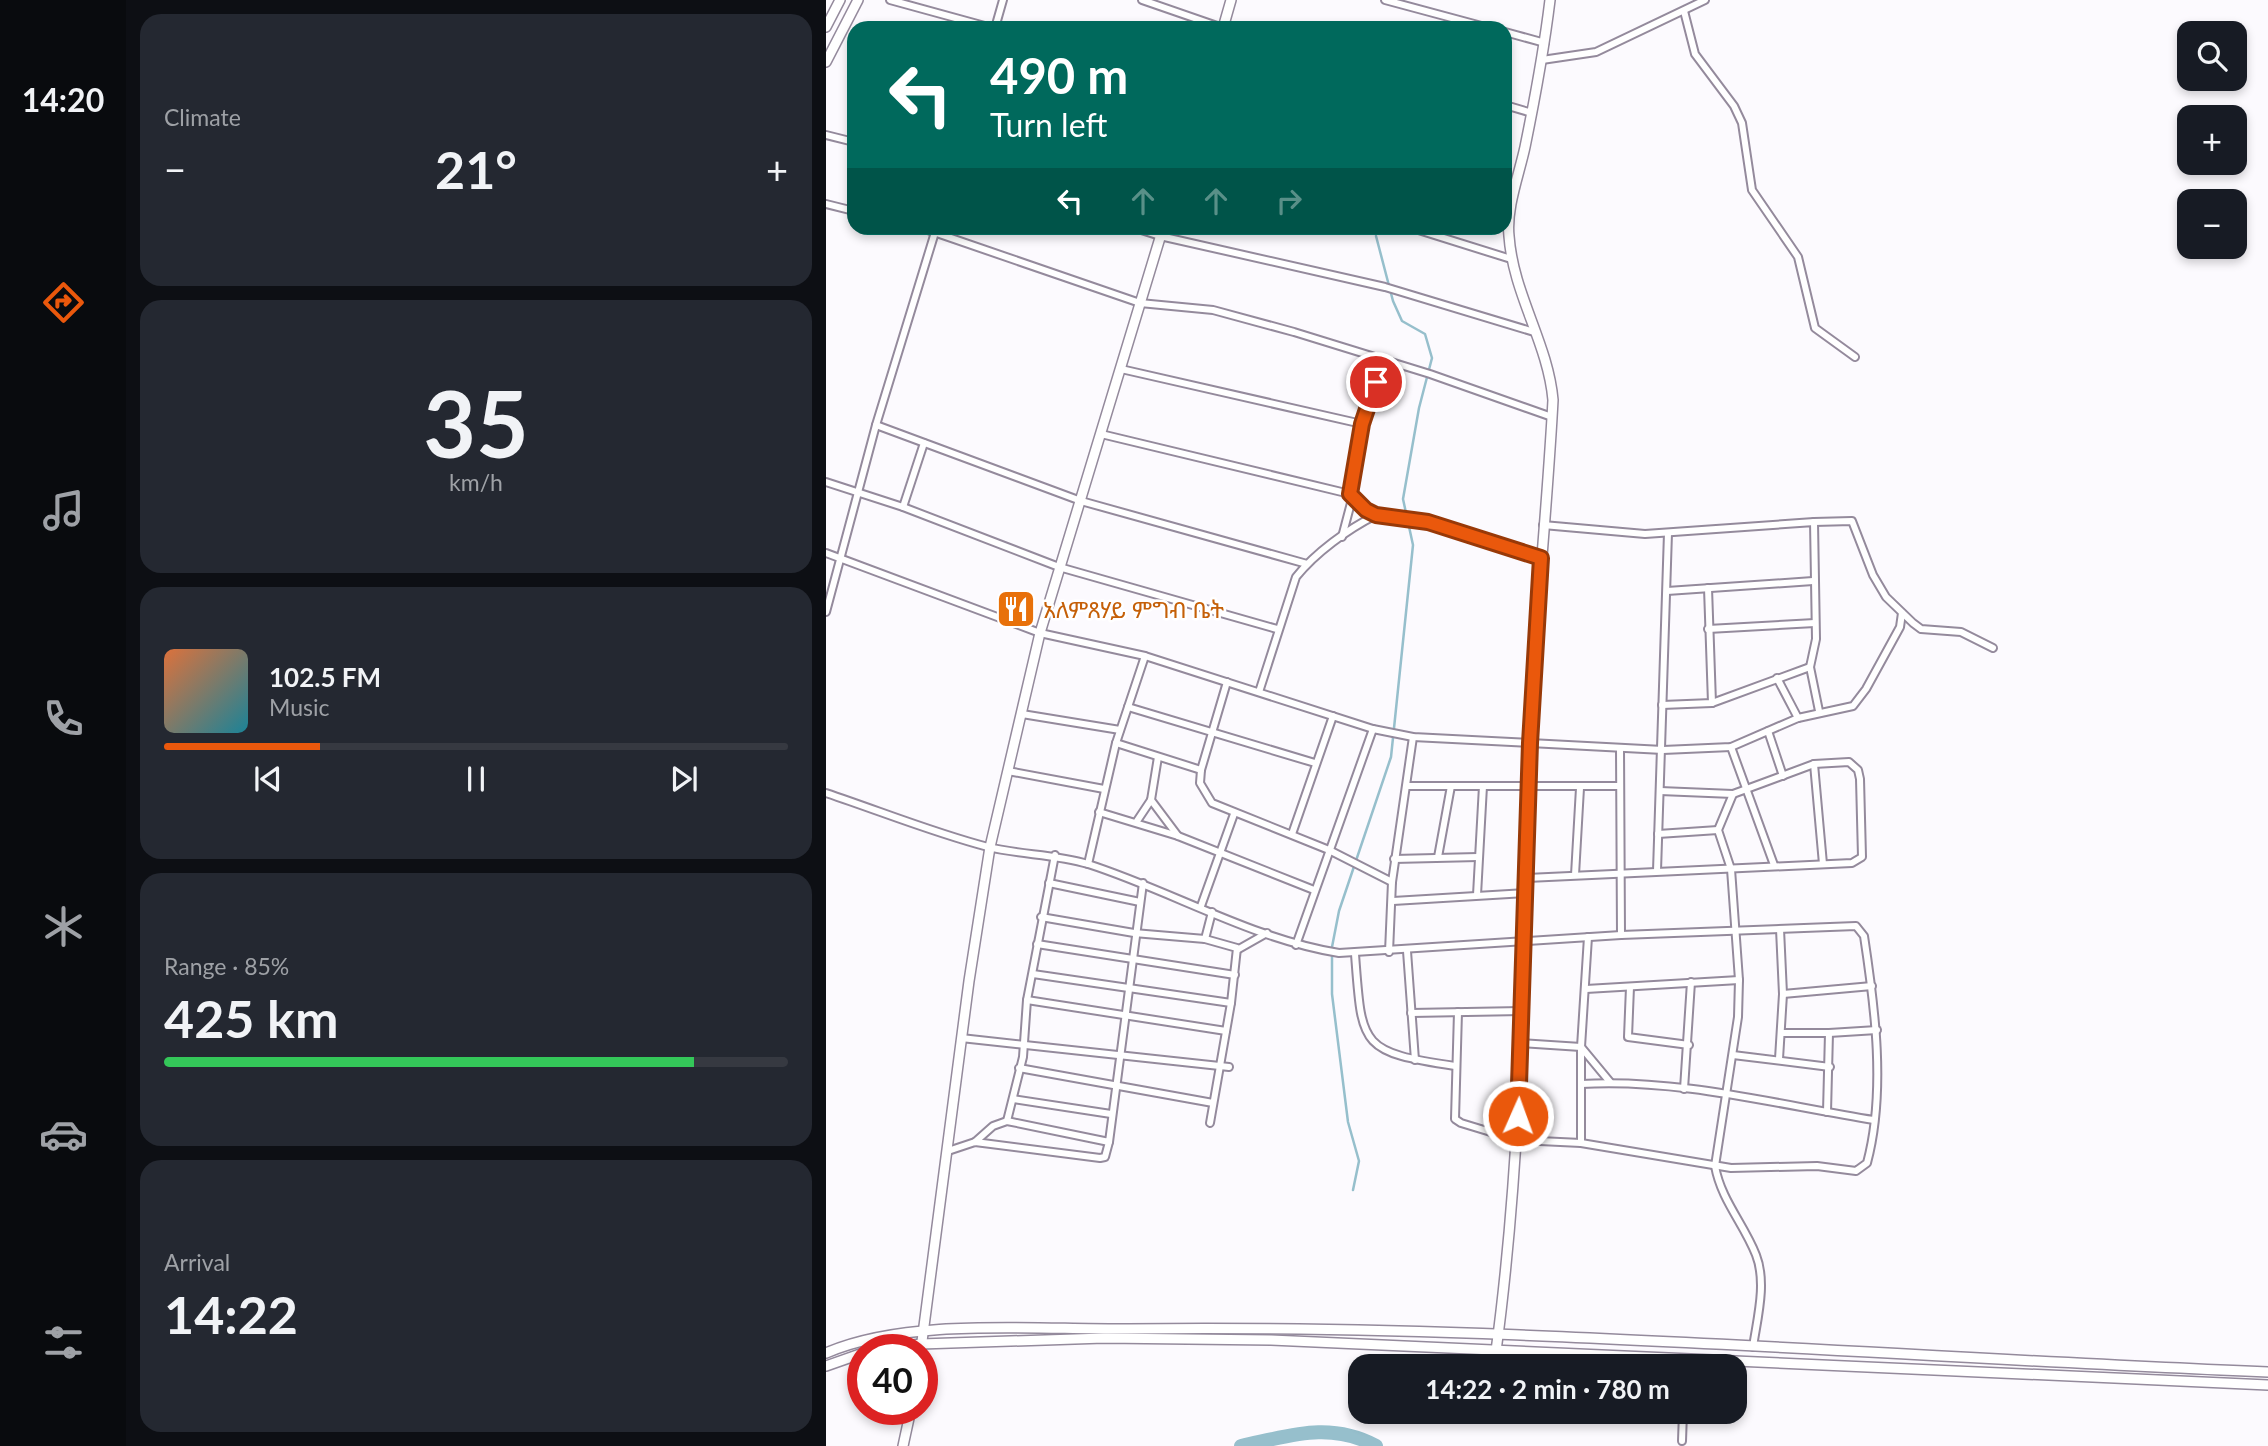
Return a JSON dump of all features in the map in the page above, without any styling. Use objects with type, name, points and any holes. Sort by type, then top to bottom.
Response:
[{"type":"street","points":[[826,27],[840,0]]},
{"type":"street","points":[[847,21],[858,0]]},
{"type":"street","points":[[890,0],[967,21]]},
{"type":"street","points":[[996,21],[1003,0]]},
{"type":"street","points":[[1142,0],[1203,21]]},
{"type":"street","points":[[1225,21],[1231,0]]},
{"type":"street","points":[[1385,0],[1463,21]]},
{"type":"street","points":[[1512,206],[1542,60],[1550,0]]},
{"type":"street","points":[[1542,60],[1596,52],[1705,0]]},
{"type":"street","points":[[1684,11],[1695,54],[1734,106],[1742,123],[1752,190],[1798,257],[1815,328],[1855,357]]},
{"type":"street","points":[[826,62],[847,21]]},
{"type":"street","points":[[1512,34],[1545,43]]},
{"type":"street","points":[[1512,107],[1532,113]]},
{"type":"street","points":[[826,135],[847,140]]},
{"type":"street","points":[[826,204],[847,209]]},
{"type":"street","points":[[826,612],[876,425],[934,235]]},
{"type":"street","points":[[953,235],[1140,303],[1213,310],[1430,374],[1552,417]]},
{"type":"street","points":[[923,1334],[961,1038],[990,847],[1040,633],[1160,235]]},
{"type":"street","points":[[1173,235],[1385,287],[1534,332]]},
{"type":"street","points":[[1434,235],[1511,259]]},
{"type":"street","points":[[1496,1351],[1513,1206],[1517,1140],[1526,941],[1530,743],[1552,417],[1549,368],[1534,332],[1511,259],[1510,235]]},
{"type":"street","points":[[1342,537],[1362,424],[1382,361]]},
{"type":"street","points":[[1121,369],[1362,424]]},
{"type":"street","points":[[876,425],[1081,501],[1307,564]]},
{"type":"street","points":[[1101,434],[1351,497],[1376,515],[1428,522],[1541,558]]},
{"type":"street","points":[[903,507],[923,443]]},
{"type":"street","points":[[826,482],[903,507],[1059,567],[1277,629]]},
{"type":"street","points":[[1259,692],[1277,629],[1296,578],[1307,564],[1376,515]]},
{"type":"street","points":[[1543,525],[1646,534],[1852,521],[1872,575],[1902,613],[1921,629],[1961,632],[1993,648]]},
{"type":"street","points":[[1814,522],[1816,639],[1810,667],[1819,711]]},
{"type":"street","points":[[1657,871],[1668,533]]},
{"type":"street","points":[[826,553],[1040,633],[1145,656],[1373,729],[1413,737],[1663,750],[1731,747],[1798,718],[1819,711],[1855,705],[1900,627],[1902,613]]},
{"type":"street","points":[[1667,591],[1813,581]]},
{"type":"street","points":[[1708,588],[1707,629],[1712,703]]},
{"type":"street","points":[[1707,629],[1815,623]]},
{"type":"street","points":[[1088,864],[1116,743],[1145,656]]},
{"type":"street","points":[[1662,705],[1712,703],[1810,667]]},
{"type":"street","points":[[1777,678],[1798,718]]},
{"type":"street","points":[[1227,682],[1201,770],[1200,783],[1207,798],[1234,814],[1292,834],[1392,882]]},
{"type":"street","points":[[1128,707],[1315,763]]},
{"type":"street","points":[[1021,714],[1120,730]]},
{"type":"street","points":[[1292,834],[1333,716]]},
{"type":"street","points":[[1296,945],[1373,729]]},
{"type":"street","points":[[1768,731],[1783,776]]},
{"type":"street","points":[[1389,952],[1394,859],[1413,737]]},
{"type":"street","points":[[1116,743],[1201,770]]},
{"type":"street","points":[[1731,747],[1774,865]]},
{"type":"street","points":[[1620,748],[1620,935]]},
{"type":"street","points":[[1137,821],[1151,800],[1158,757]]},
{"type":"street","points":[[1527,878],[1852,863],[1862,857],[1860,779],[1858,770],[1849,762],[1814,764],[1733,794],[1660,791]]},
{"type":"street","points":[[1814,764],[1823,864]]},
{"type":"street","points":[[1008,771],[1104,789]]},
{"type":"street","points":[[1407,786],[1620,786]]},
{"type":"street","points":[[1438,857],[1451,786]]},
{"type":"street","points":[[1477,895],[1483,786]]},
{"type":"street","points":[[1575,875],[1580,788]]},
{"type":"street","points":[[826,793],[990,847],[1055,855],[1088,864],[1143,883],[1296,945],[1339,953],[1407,951],[1620,935],[1856,926],[1864,936],[1877,1030],[1874,1119],[1867,1163],[1856,1171],[1817,1166],[1761,1169],[1715,1166],[1581,1143],[1517,1140],[1457,1121],[1455,1066],[1458,1012]]},
{"type":"street","points":[[1733,794],[1718,831],[1731,869],[1739,980],[1732,1055],[1715,1166],[1720,1189],[1757,1259],[1760,1300],[1753,1347]]},
{"type":"street","points":[[1151,800],[1178,835]]},
{"type":"street","points":[[1099,812],[1178,835],[1314,890]]},
{"type":"street","points":[[1201,906],[1218,852],[1234,814]]},
{"type":"street","points":[[1658,834],[1718,831]]},
{"type":"street","points":[[1007,1121],[1019,1068],[1041,917],[1055,855]]},
{"type":"street","points":[[1394,859],[1478,857]]},
{"type":"street","points":[[1049,883],[1140,902]]},
{"type":"street","points":[[975,1142],[1105,1157],[1143,883]]},
{"type":"street","points":[[1393,901],[1527,893]]},
{"type":"street","points":[[1205,939],[1212,912]]},
{"type":"street","points":[[1041,917],[1134,933],[1205,939],[1237,950],[1267,933]]},
{"type":"street","points":[[1779,1059],[1783,994],[1780,929]]},
{"type":"street","points":[[1581,1143],[1581,1047],[1587,937]]},
{"type":"street","points":[[1037,944],[1131,961],[1235,975]]},
{"type":"street","points":[[1210,1123],[1231,1003],[1237,950]]},
{"type":"street","points":[[1407,951],[1415,1060]]},
{"type":"street","points":[[1355,954],[1364,1031],[1375,1044],[1394,1054],[1415,1060],[1455,1066]]},
{"type":"street","points":[[1032,974],[1231,1003]]},
{"type":"street","points":[[1586,989],[1739,980]]},
{"type":"street","points":[[1684,1089],[1689,1045],[1691,982]]},
{"type":"street","points":[[1783,994],[1872,986]]},
{"type":"street","points":[[1630,987],[1628,1037],[1689,1045]]},
{"type":"street","points":[[1027,1000],[1124,1018],[1226,1031]]},
{"type":"street","points":[[1411,1013],[1522,1011]]},
{"type":"street","points":[[1782,1033],[1877,1030]]},
{"type":"street","points":[[1827,1112],[1829,1033]]},
{"type":"street","points":[[961,1038],[1229,1067]]},
{"type":"street","points":[[1521,1042],[1581,1047],[1611,1082]]},
{"type":"street","points":[[1732,1055],[1830,1067]]},
{"type":"street","points":[[1019,1068],[1213,1103]]},
{"type":"street","points":[[1581,1084],[1611,1082],[1684,1089],[1874,1119]]},
{"type":"street","points":[[1013,1099],[1111,1114]]},
{"type":"street","points":[[948,1151],[975,1142],[993,1126],[1007,1121],[1109,1142]]},
{"type":"street","points":[[1247,1329],[1248,1340]]},
{"type":"street","points":[[826,1353],[866,1339],[923,1330],[1247,1329],[1498,1336],[2268,1372]]},
{"type":"street","points":[[938,1346],[1104,1338],[1248,1340],[1544,1354]]},
{"type":"street","points":[[826,1367],[847,1359]]},
{"type":"street","points":[[1747,1365],[2268,1385]]},
{"type":"street","points":[[2153,1381],[2154,1367]]},
{"type":"street","points":[[1682,1441],[1683,1424]]},
{"type":"street","points":[[904,1446],[908,1425]]},
{"type":"waterway","points":[[1353,1190],[1359,1161],[1348,1122],[1332,994],[1332,947],[1339,911],[1391,757],[1413,545],[1403,499],[1419,408],[1432,358],[1425,334],[1402,321],[1393,301],[1376,236]]},
{"type":"waterway","points":[[1241,1446],[1293,1435],[1326,1432],[1359,1438],[1376,1446]]},
{"type":"place","name":"አለምጸሃይ ምግብ ቤት","points":[[1016,609]]},
{"type":"route","points":[[1376,382],[1362,424],[1350,494],[1352,499],[1376,515],[1395,515],[1428,522],[1541,558],[1530,743],[1526,941],[1518,1116]]}]
